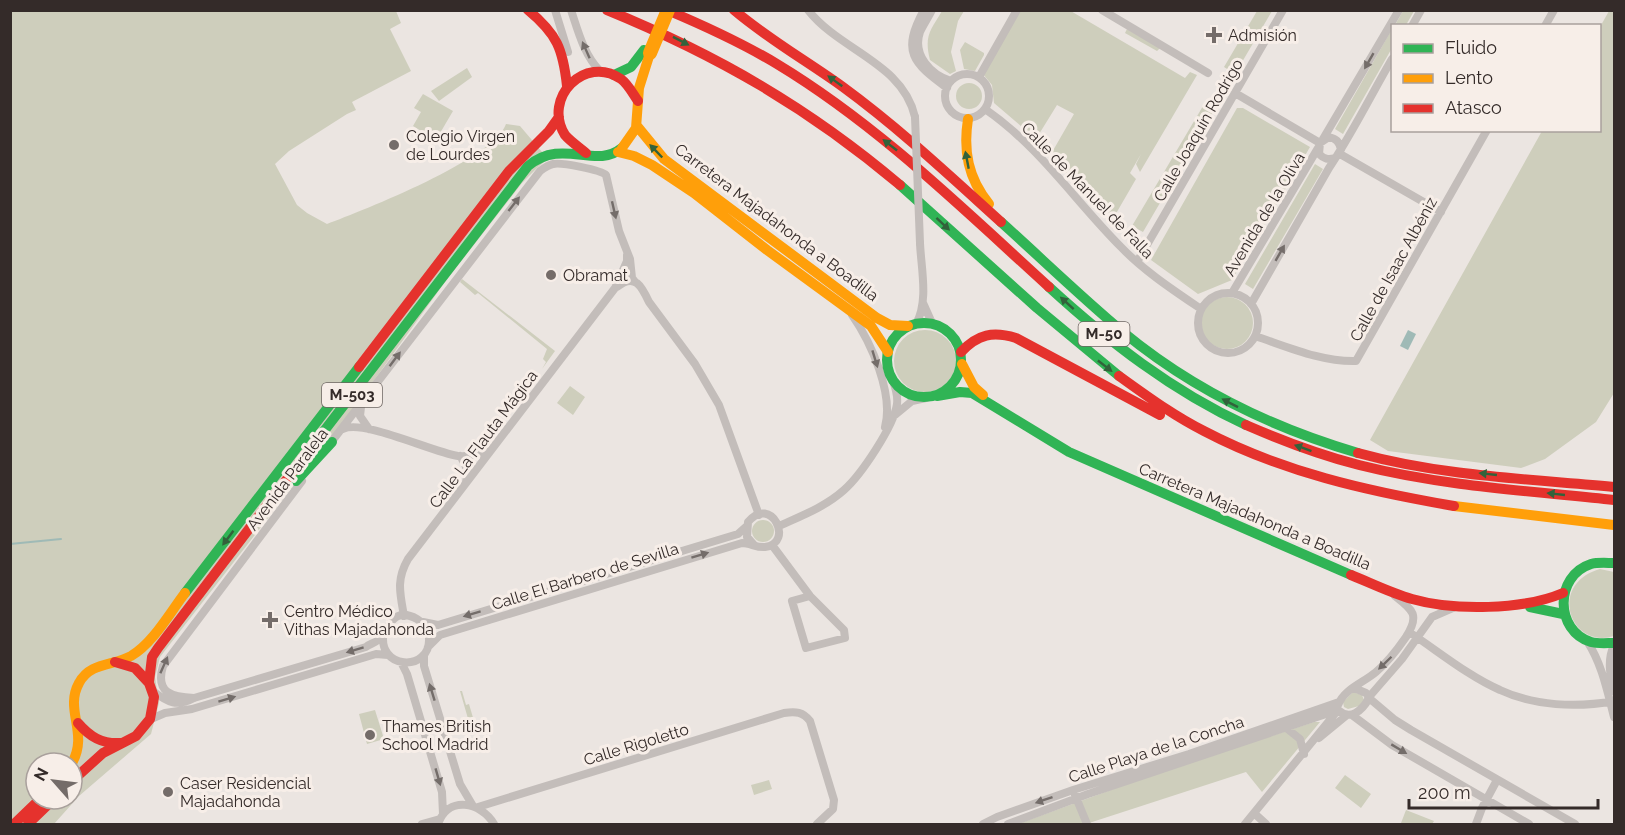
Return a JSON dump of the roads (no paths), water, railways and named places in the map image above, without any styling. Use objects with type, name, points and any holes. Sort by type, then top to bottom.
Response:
[{"type":"main road","points":[[528,10],[549,28],[556,40],[569,83],[586,72],[600,71],[614,75],[626,83],[638,101]]},
{"type":"main road","name":"M-50","points":[[608,10],[672,37],[727,65],[788,101],[833,132],[923,205],[1069,338],[1132,387],[1167,410],[1254,455],[1305,475],[1379,494],[1454,507],[1614,525]]},
{"type":"main road","points":[[618,152],[629,142],[637,126],[639,86],[660,10]]},
{"type":"main road","points":[[614,75],[631,67],[647,52],[668,10]]},
{"type":"main road","name":"M-50","points":[[668,10],[765,58],[850,114],[943,190],[1114,343],[1178,388],[1218,411],[1278,438],[1360,465],[1454,482],[1614,500]]},
{"type":"main road","points":[[734,10],[882,116],[1151,355],[1216,396],[1282,428],[1362,454],[1410,464],[1614,487]]},
{"type":"main road","name":"M-503","points":[[78,751],[81,740],[73,704],[77,684],[91,669],[129,657],[153,635],[509,171],[550,131],[559,117],[560,99],[569,83]]},
{"type":"main road","points":[[559,117],[563,131],[570,142],[591,156]]},
{"type":"main road","points":[[968,118],[964,138],[974,182],[984,198],[1054,270]]},
{"type":"main road","name":"Carretera Majadahonda a Boadilla","points":[[637,126],[664,159],[860,306],[890,325],[912,325]]},
{"type":"main road","name":"M-503","points":[[151,719],[154,700],[150,686],[152,657],[158,648],[528,166],[549,154],[605,157],[618,152]]},
{"type":"main road","name":"Carretera Majadahonda a Boadilla","points":[[618,152],[663,172],[847,308],[871,326],[888,352]]},
{"type":"main road","points":[[962,358],[957,342],[951,333],[942,327],[932,323],[912,325],[899,333],[892,342],[888,352],[889,372],[902,391],[913,396],[931,397],[947,391],[954,383],[960,374],[962,358],[971,341],[983,335],[1002,333],[1016,338],[1163,417],[1252,459],[1303,478],[1378,499],[1416,506],[1454,507]]},
{"type":"main road","name":"Carretera Majadahonda a Boadilla","points":[[962,358],[974,387],[994,406]]},
{"type":"main road","name":"Carretera Majadahonda a Boadilla","points":[[931,397],[960,392],[972,393],[1069,452],[1412,599],[1458,606],[1518,605],[1544,601],[1563,593]]},
{"type":"main road","name":"M-503","points":[[203,590],[332,441]]},
{"type":"main road","points":[[1567,483],[1614,478]]},
{"type":"main road","points":[[1614,563],[1594,563],[1577,571],[1568,581],[1563,593],[1563,614],[1572,630],[1587,641],[1596,644],[1614,644]]},
{"type":"main road","name":"Carretera Majadahonda a Boadilla","points":[[1518,605],[1563,614]]},
{"type":"main road","points":[[109,662],[132,666],[141,673],[150,686]]},
{"type":"main road","points":[[84,771],[102,754],[136,737],[151,719]]},
{"type":"main road","points":[[78,723],[85,732],[104,742],[125,742]]},
{"type":"main road","points":[[14,825],[28,811]]},
{"type":"main road","points":[[28,825],[42,811]]},
{"type":"street","points":[[555,10],[567,51],[569,83]]},
{"type":"street","points":[[572,10],[591,61],[600,71]]},
{"type":"street","points":[[808,10],[826,28],[900,84],[912,104],[915,117],[922,300],[920,317],[912,325]]},
{"type":"street","points":[[924,10],[913,33],[914,56],[921,69],[949,85]]},
{"type":"street","points":[[932,10],[919,35],[918,45],[921,57],[933,72],[949,85]]},
{"type":"street","points":[[977,76],[1016,10]]},
{"type":"street","points":[[1102,10],[1209,71],[1106,10]]},
{"type":"street","name":"Calle Joaquín Rodrigo","points":[[1137,262],[1283,10]]},
{"type":"street","name":"Avenida de la Oliva","points":[[1232,293],[1399,10]]},
{"type":"street","points":[[1413,24],[1421,10]]},
{"type":"street","points":[[1546,24],[1554,10]]},
{"type":"street","name":"Avenida de la Oliva","points":[[1251,304],[1391,61]]},
{"type":"street","points":[[962,75],[977,76],[988,87],[990,95],[986,109],[975,117],[961,117],[949,109],[946,102],[949,85],[962,75]]},
{"type":"street","points":[[1235,93],[1320,143]]},
{"type":"street","name":"Calle de Manuel de Falla","points":[[986,109],[1035,149],[1093,218],[1137,262],[1201,309]]},
{"type":"street","name":"Calle de Isaac Albéniz","points":[[1256,336],[1308,354],[1356,361],[1486,132]]},
{"type":"street","points":[[1320,143],[1329,137],[1335,138],[1340,143],[1339,154]]},
{"type":"street","points":[[1320,143],[1319,154],[1323,158],[1329,160],[1339,154]]},
{"type":"street","points":[[1339,154],[1441,212]]},
{"type":"street","name":"Avenida Paralela","points":[[194,698],[177,697],[162,686],[159,677],[162,666],[540,171],[550,164],[563,163],[578,168],[600,170],[606,175],[619,231],[627,251]]},
{"type":"street","points":[[627,251],[632,278],[642,287],[649,302],[709,385],[719,405],[759,514]]},
{"type":"street","name":"Calle La Flauta Mágica","points":[[404,616],[399,589],[401,571],[408,559],[615,288],[627,261],[627,251]]},
{"type":"street","points":[[615,288],[621,283],[635,282]]},
{"type":"street","points":[[1232,293],[1240,295],[1251,304],[1258,319],[1256,336],[1250,344],[1233,353],[1214,350],[1207,345],[1198,328],[1201,309],[1214,296],[1232,293]]},
{"type":"street","points":[[922,300],[932,323]]},
{"type":"street","points":[[847,308],[870,342],[887,401],[887,418],[881,440]]},
{"type":"street","points":[[779,526],[823,506],[844,490],[861,471],[894,416],[897,394],[893,381]]},
{"type":"street","points":[[894,416],[912,401],[931,397]]},
{"type":"street","points":[[362,402],[360,416],[369,429]]},
{"type":"street","points":[[341,430],[352,426],[369,429],[460,456],[477,455],[491,450]]},
{"type":"street","points":[[460,456],[466,464],[468,475],[465,485]]},
{"type":"street","points":[[759,514],[773,517],[779,526],[779,536],[772,545],[763,547],[754,545],[747,537],[747,526],[751,519],[759,514]]},
{"type":"street","name":"Calle El Barbero de Sevilla","points":[[421,622],[438,625],[445,623],[738,534],[747,526]]},
{"type":"street","name":"Calle El Barbero de Sevilla","points":[[426,650],[440,635],[735,544],[754,545]]},
{"type":"street","points":[[772,545],[810,596],[844,630],[845,638],[806,648],[792,601],[810,596]]},
{"type":"street","points":[[1245,825],[1304,754],[1353,688],[1375,673],[1395,654],[1409,632],[1415,618],[1413,612],[1389,591]]},
{"type":"street","points":[[1311,745],[1349,715],[1361,710],[1432,617],[1458,606]]},
{"type":"street","points":[[150,686],[170,703],[177,705],[366,647],[379,639],[392,621],[410,616],[421,622],[428,633],[424,666],[460,784],[476,806],[489,816],[494,825]]},
{"type":"street","points":[[384,631],[383,644],[388,655]]},
{"type":"street","points":[[1409,632],[1499,690],[1529,700],[1558,705],[1612,702]]},
{"type":"street","points":[[1587,641],[1596,654],[1602,670],[1614,717]]},
{"type":"street","points":[[1614,644],[1610,664],[1614,691]]},
{"type":"street","points":[[400,662],[414,661],[426,650]]},
{"type":"street","points":[[151,719],[165,713],[192,709],[376,654],[388,655],[400,662],[407,674],[442,792],[440,819],[422,825]]},
{"type":"street","points":[[1353,688],[1363,690],[1395,720],[1575,825]]},
{"type":"street","points":[[1338,707],[1392,745],[1529,825]]},
{"type":"street","name":"Calle Playa de la Concha","points":[[983,825],[997,817],[1285,727],[1338,707]]},
{"type":"street","name":"Calle Playa de la Concha","points":[[1008,825],[1075,794],[1189,754],[1338,707]]},
{"type":"street","name":"Calle Rigoletto","points":[[440,819],[458,806],[476,806],[495,802],[794,711],[803,714],[810,721],[834,800],[833,809],[817,825]]},
{"type":"street","points":[[1285,727],[1300,739],[1304,754]]},
{"type":"street","points":[[1476,825],[1497,780]]},
{"type":"street","points":[[1075,794],[1087,825]]},
{"type":"street","points":[[489,816],[490,807],[495,802]]},
{"type":"street","points":[[1255,814],[1266,825]]},
{"type":"water","points":[[1408,330],[1416,334],[1408,350],[1400,346]]},
{"type":"waterway","points":[[10,544],[61,539]]},
{"type":"place","name":"Admisión","points":[[1214,35]]},
{"type":"place","name":"Colegio Virgen de Lourdes","points":[[394,145]]},
{"type":"place","name":"Obramat","points":[[551,275]]},
{"type":"place","name":"Centro Médico Vithas Majadahonda","points":[[270,620]]},
{"type":"place","name":"Thames British School Madrid","points":[[370,735]]},
{"type":"place","name":"Caser Residencial Majadahonda","points":[[168,792]]}]
